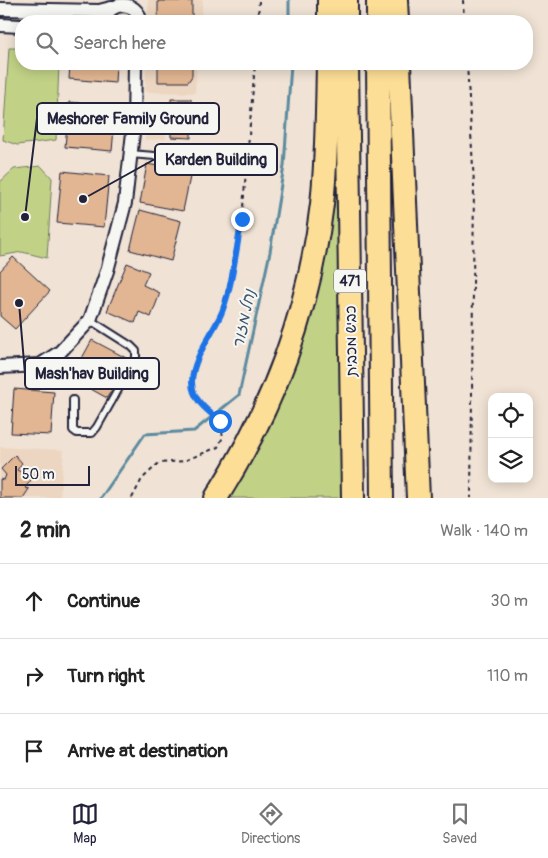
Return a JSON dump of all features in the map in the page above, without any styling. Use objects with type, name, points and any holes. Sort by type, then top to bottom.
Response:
[{"type":"highway","points":[[328,15],[329,0]]},
{"type":"highway","points":[[346,0],[346,15]]},
{"type":"highway","points":[[378,0],[378,15]]},
{"type":"highway","points":[[396,0],[397,15]]},
{"type":"highway","points":[[216,498],[242,455],[267,406],[297,327],[322,205],[326,162],[328,70]]},
{"type":"highway","name":"כביש מכבית","points":[[347,70],[353,498]]},
{"type":"highway","name":"כביש מכבית","points":[[378,70],[382,498]]},
{"type":"highway","points":[[399,70],[418,498]]},
{"type":"highway","points":[[406,498],[407,216]]},
{"type":"street","points":[[106,15],[116,5],[125,2],[139,11]]},
{"type":"street","points":[[0,9],[99,11],[112,8]]},
{"type":"street","points":[[0,25],[15,26]]},
{"type":"street","points":[[0,367],[40,365],[60,352],[90,320],[107,270],[125,203],[134,124],[135,70]]},
{"type":"lane","points":[[130,154],[192,159]]},
{"type":"lane","points":[[73,400],[73,430],[77,433],[92,433],[136,358],[136,351],[131,346],[90,320]]},
{"type":"path","points":[[258,15],[259,0]]},
{"type":"path","points":[[463,0],[464,15]]},
{"type":"path","points":[[132,498],[142,479],[159,463],[184,461],[218,447],[223,437],[220,421],[204,407],[194,394],[192,382],[196,363],[222,311],[232,272],[242,219],[254,70]]},
{"type":"path","points":[[467,70],[474,184],[471,498]]},
{"type":"shaded area","points":[[148,0],[203,0],[202,15],[148,15]]},
{"type":"shaded area","points":[[146,70],[197,70],[195,93],[145,92]]},
{"type":"shaded area","points":[[166,109],[166,139],[145,140],[146,117],[158,126],[149,113]]},
{"type":"shaded area","points":[[0,447],[64,450],[60,498],[0,498]]},
{"type":"green space","points":[[9,48],[15,48],[15,70],[59,70],[56,140],[17,145],[3,140]]},
{"type":"green space","points":[[345,150],[343,498],[224,498],[247,458],[332,162]]},
{"type":"green space","points":[[41,166],[52,178],[47,258],[22,252],[0,256],[0,182],[14,169]]},
{"type":"building","points":[[158,1],[192,1],[192,15],[158,15]]},
{"type":"building","points":[[70,70],[116,70],[115,83],[69,79]]},
{"type":"building","points":[[158,70],[192,70],[192,76],[188,82],[158,82]]},
{"type":"building","points":[[171,99],[191,99],[191,138],[171,137]]},
{"type":"building","points":[[69,102],[116,106],[112,151],[65,147]]},
{"type":"building","points":[[147,164],[191,172],[183,211],[140,203]]},
{"type":"building","points":[[62,171],[109,176],[104,227],[57,223]]},
{"type":"building","points":[[140,210],[181,221],[171,261],[130,250]]},
{"type":"building","points":[[13,257],[50,291],[15,329],[0,316],[0,271]]},
{"type":"building","points":[[127,263],[149,272],[143,285],[160,293],[151,317],[139,312],[135,323],[107,311]]},
{"type":"building","points":[[92,340],[128,359],[107,398],[71,378]]},
{"type":"building","points":[[14,389],[54,392],[51,435],[11,433]]},
{"type":"building","points":[[15,455],[22,463],[17,470],[25,474],[27,471],[34,476],[25,488],[29,489],[23,498],[0,498],[0,479],[4,480],[6,475],[1,469]]},
{"type":"waterway","name":"נחל מזור","points":[[289,0],[289,15]]},
{"type":"waterway","name":"נחל מזור","points":[[101,498],[145,434],[194,431],[239,395],[270,252],[284,166],[291,70]]},
{"type":"place","name":"Karden Building","points":[[83,199]]},
{"type":"place","name":"Meshorer Family Ground","points":[[25,217]]},
{"type":"place","name":"Mash'hav Building","points":[[19,303]]},
{"type":"route","points":[[220,421],[203,406],[194,394],[192,382],[196,363],[222,311],[242,219]]}]
